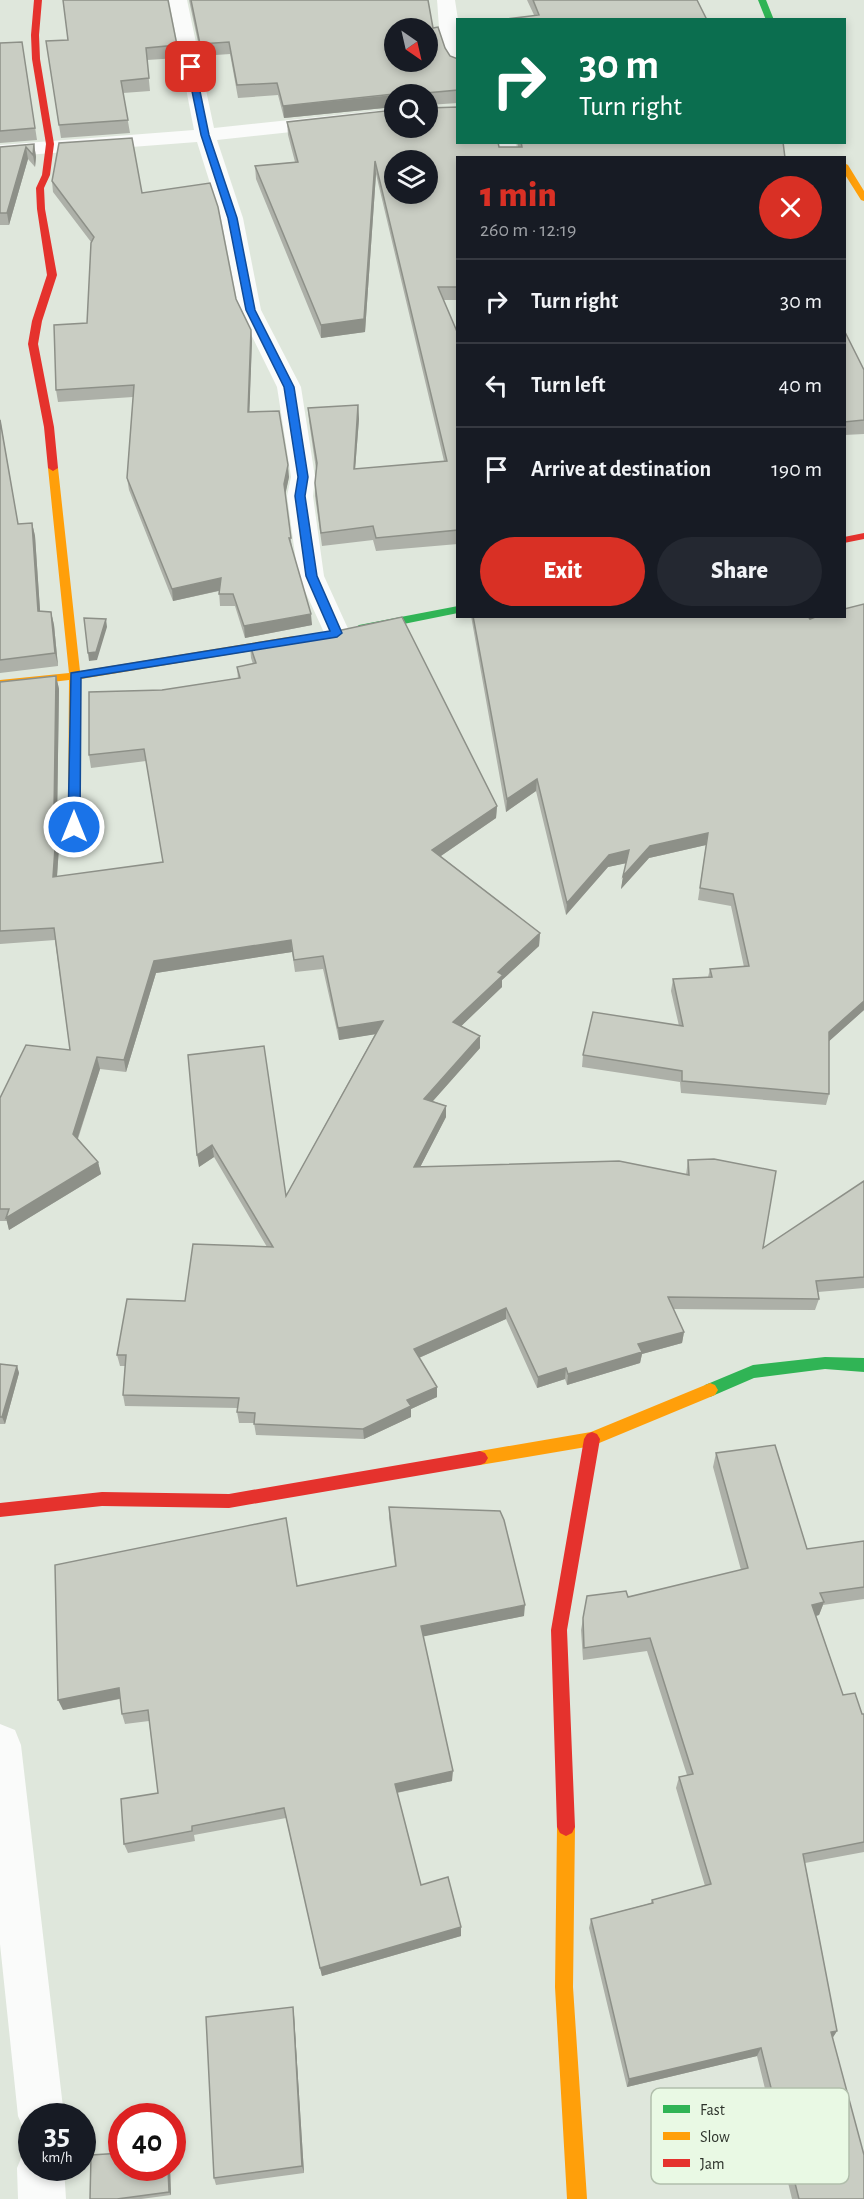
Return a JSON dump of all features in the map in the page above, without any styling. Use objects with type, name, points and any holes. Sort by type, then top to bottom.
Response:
[{"type":"street","points":[[38,0],[35,35],[36,59],[50,144],[46,175],[40,188],[41,209],[52,275],[37,321],[33,344],[49,428],[75,676],[74,827]]},
{"type":"street","points":[[178,0],[205,135],[232,218],[250,310],[289,387],[303,477],[300,496],[311,576],[331,634],[456,609]]},
{"type":"street","points":[[446,0],[456,62]]},
{"type":"street","points":[[762,0],[769,18]]},
{"type":"street","points":[[0,151],[50,144],[205,135],[323,120],[384,116]]},
{"type":"street","points":[[846,168],[864,198]]},
{"type":"street","points":[[846,540],[864,536]]},
{"type":"street","points":[[0,684],[75,676],[303,639]]},
{"type":"street","points":[[0,1510],[102,1499],[230,1502],[592,1439],[753,1371],[825,1363],[864,1365]]},
{"type":"street","points":[[577,2199],[564,1987],[566,1826],[559,1630],[592,1439]]},
{"type":"street","points":[[0,1745],[40,2103]]},
{"type":"street","points":[[42,2181],[42,2199]]},
{"type":"building","points":[[63,0],[168,0],[177,45],[146,48],[149,78],[121,81],[128,120],[59,125],[46,41],[68,40]]},
{"type":"building","points":[[191,0],[428,0],[431,18],[384,18],[384,72],[438,72],[438,27],[445,48],[450,56],[456,58],[456,90],[438,92],[438,84],[384,84],[384,95],[283,106],[277,83],[237,85],[229,42],[200,44]]},
{"type":"building","points":[[533,0],[697,0],[706,18],[515,18],[539,15]]},
{"type":"building","points":[[22,42],[35,128],[0,131],[0,43]]},
{"type":"building","points":[[456,107],[456,144],[498,144],[499,147],[522,147],[521,144],[783,144],[785,156],[456,156],[456,287],[438,287],[456,329],[456,530],[376,538],[373,526],[321,533],[315,483],[317,463],[308,408],[358,405],[354,469],[447,461],[385,204],[438,204],[438,150],[384,150],[384,198],[375,161],[364,319],[321,325],[255,166],[298,162],[287,122],[384,111],[384,138],[438,138],[438,108]]},
{"type":"building","points":[[132,138],[142,193],[210,183],[218,207],[236,299],[251,330],[248,412],[279,411],[288,465],[284,484],[291,538],[289,538],[311,614],[244,626],[233,594],[219,594],[221,578],[172,589],[127,478],[134,385],[56,390],[54,325],[87,323],[91,243],[94,237],[52,181],[59,143]]},
{"type":"building","points":[[34,144],[33,155],[26,147],[7,213],[0,213],[0,147]]},
{"type":"building","points":[[846,334],[864,370],[864,420],[846,422]]},
{"type":"building","points":[[0,420],[18,524],[32,523],[38,611],[51,612],[55,653],[0,660]]},
{"type":"building","points":[[864,604],[864,1001],[829,1032],[829,1094],[682,1081],[682,1071],[583,1055],[593,1012],[683,1026],[673,979],[712,977],[710,969],[749,966],[733,894],[700,888],[708,833],[650,846],[623,876],[629,850],[609,855],[567,903],[537,779],[507,799],[473,618],[810,619],[846,618],[846,608]]},
{"type":"building","points":[[402,617],[497,806],[432,850],[540,933],[498,972],[503,975],[453,1022],[480,1036],[424,1099],[446,1106],[414,1167],[619,1161],[689,1175],[688,1160],[714,1159],[776,1171],[763,1248],[864,1181],[864,1277],[816,1281],[819,1299],[668,1297],[684,1332],[638,1344],[642,1352],[568,1374],[566,1368],[538,1377],[506,1308],[414,1349],[437,1387],[407,1400],[411,1406],[363,1429],[254,1424],[255,1413],[237,1412],[239,1398],[123,1395],[126,1355],[117,1355],[127,1299],[185,1301],[193,1244],[273,1247],[212,1145],[197,1155],[188,1055],[264,1046],[286,1196],[383,1021],[338,1028],[323,956],[294,960],[291,940],[154,961],[124,1060],[97,1057],[73,1134],[98,1162],[6,1218],[9,1209],[0,1209],[0,1098],[26,1045],[70,1050],[54,928],[0,931],[0,682],[56,676],[54,814],[57,819],[53,877],[163,862],[144,749],[89,755],[89,692],[162,690],[240,678],[237,667],[256,663],[250,645],[337,631]]},
{"type":"building","points":[[84,618],[106,619],[96,652],[88,653]]},
{"type":"building","points":[[0,1364],[17,1366],[2,1417],[0,1417]]},
{"type":"building","points":[[775,1445],[807,1549],[864,1541],[864,1587],[820,1593],[824,1602],[812,1605],[843,1695],[855,1693],[862,1714],[864,1714],[864,1842],[803,1854],[837,2031],[831,2032],[846,2088],[771,2088],[761,2048],[629,2079],[591,1919],[653,1903],[652,1900],[711,1884],[679,1777],[693,1774],[650,1638],[584,1648],[583,1618],[587,1596],[626,1591],[628,1597],[748,1568],[716,1453]]},
{"type":"building","points":[[389,1507],[500,1511],[525,1605],[421,1626],[453,1771],[395,1784],[421,1885],[448,1877],[461,1927],[320,1968],[284,1808],[192,1826],[192,1831],[124,1844],[121,1799],[158,1793],[148,1710],[122,1714],[119,1688],[58,1700],[55,1565],[286,1518],[297,1586],[396,1566]]},
{"type":"building","points":[[293,2007],[302,2166],[214,2178],[206,2017]]},
{"type":"building","points":[[849,2099],[864,2155],[864,2199],[799,2199],[795,2184],[849,2184]]},
{"type":"building","points":[[108,2154],[108,2181],[169,2181],[169,2192],[117,2199],[90,2199],[90,2181],[96,2181],[96,2155]]},
{"type":"traffic: fast","points":[[762,0],[769,18]]},
{"type":"traffic: fast","points":[[359,629],[456,609]]},
{"type":"traffic: fast","points":[[710,1390],[753,1372],[825,1363],[864,1365]]},
{"type":"traffic: slow","points":[[846,168],[864,198]]},
{"type":"traffic: slow","points":[[53,468],[75,676],[74,827]]},
{"type":"traffic: slow","points":[[0,684],[75,676],[294,640]]},
{"type":"traffic: slow","points":[[480,1458],[592,1439],[710,1390]]},
{"type":"traffic: slow","points":[[566,1827],[564,1987],[577,2199]]},
{"type":"traffic: jam","points":[[38,0],[35,35],[36,59],[50,144],[46,175],[40,188],[41,209],[52,275],[37,321],[33,344],[49,427],[53,468]]},
{"type":"traffic: jam","points":[[846,540],[864,536]]},
{"type":"traffic: jam","points":[[566,1827],[559,1630],[592,1439]]},
{"type":"traffic: jam","points":[[0,1510],[102,1499],[229,1501],[480,1458]]},
{"type":"route","points":[[74,827],[75,676],[337,633],[311,576],[300,496],[303,477],[289,387],[250,310],[232,218],[205,135],[191,67]]}]
